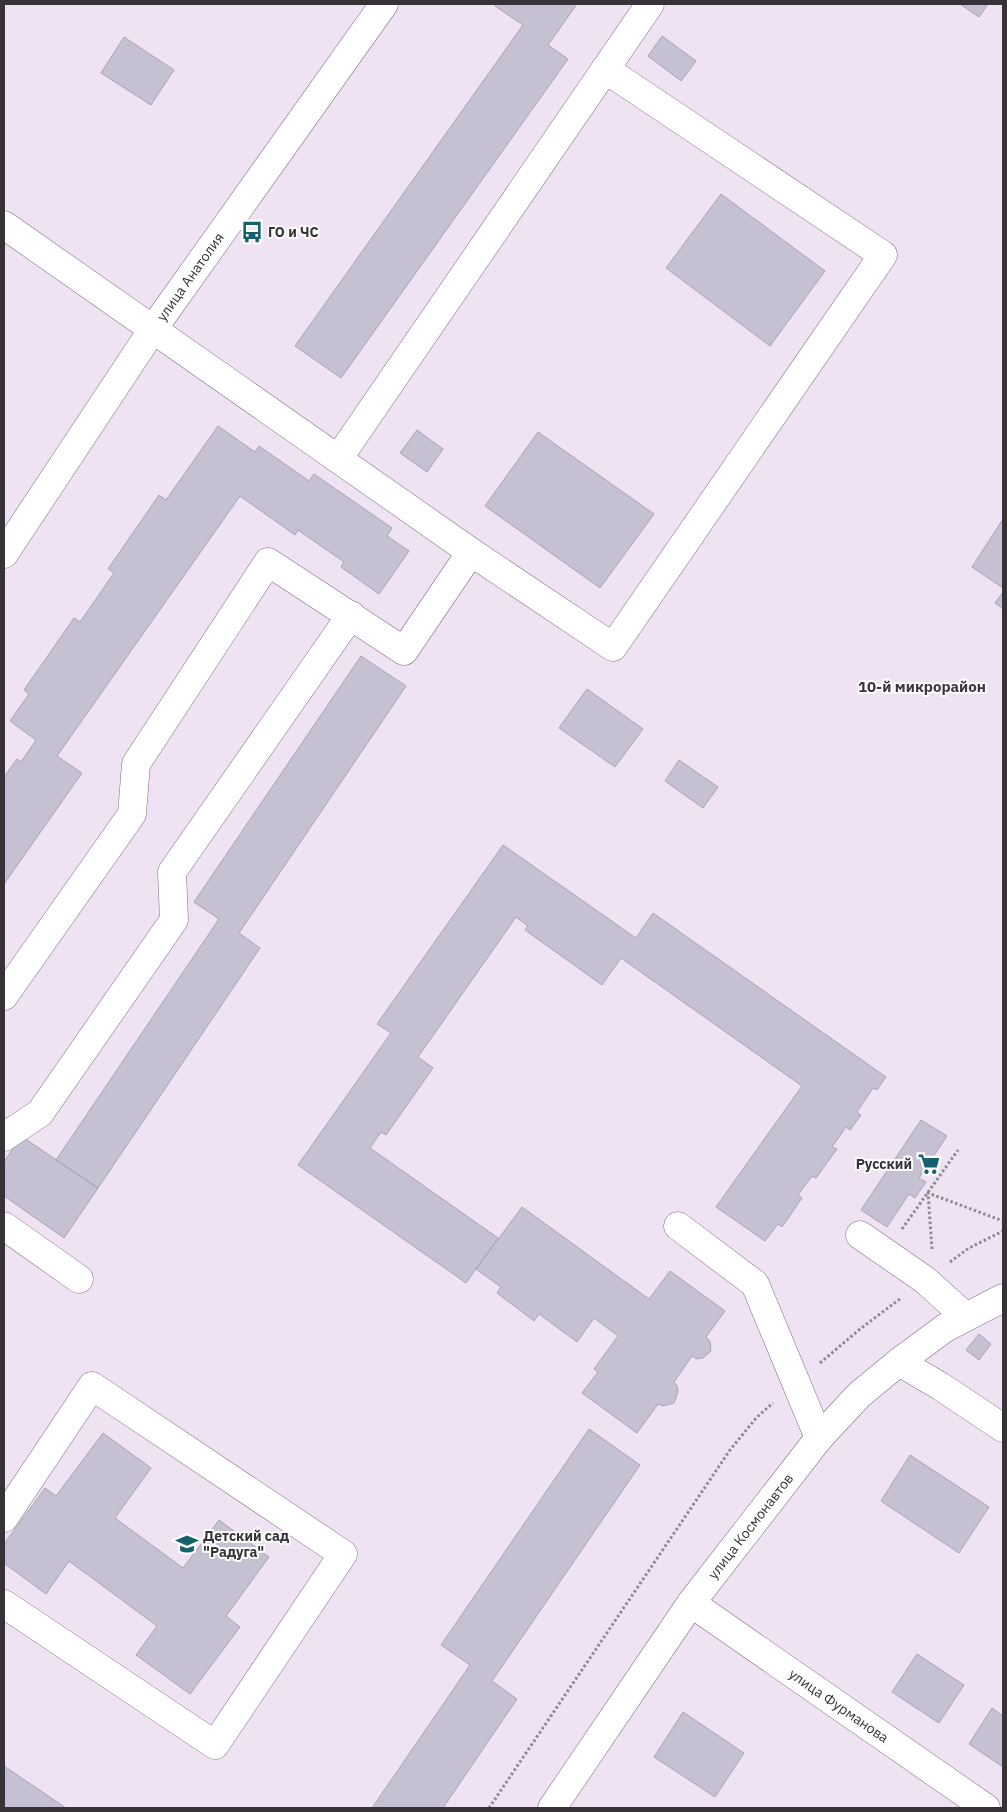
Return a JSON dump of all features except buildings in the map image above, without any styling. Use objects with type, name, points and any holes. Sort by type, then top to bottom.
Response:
[{"type":"street","name":"улица Анатолия","points":[[4,554],[153,329],[384,4]]},
{"type":"street","points":[[338,459],[650,4]]},
{"type":"street","points":[[4,225],[471,552],[613,647],[883,255],[605,69]]},
{"type":"street","points":[[4,996],[132,814],[136,764],[268,562],[404,651],[471,552]]},
{"type":"street","points":[[4,1137],[40,1113],[174,920],[172,872],[351,615]]},
{"type":"street","points":[[4,1226],[79,1279]]},
{"type":"street","points":[[678,1226],[755,1284],[819,1438]]},
{"type":"street","points":[[860,1235],[886,1253],[930,1277],[966,1317]]},
{"type":"street","name":"улица Космонавтов","points":[[552,1808],[691,1604],[819,1438],[860,1395],[899,1362],[946,1328],[1003,1298]]},
{"type":"street","points":[[899,1362],[940,1386],[1003,1428]]},
{"type":"street","points":[[4,1518],[92,1386],[343,1554],[215,1746],[4,1604]]},
{"type":"street","name":"улица Фурманова","points":[[691,1604],[986,1808]]},
{"type":"path","points":[[886,1253],[958,1150]]},
{"type":"path","points":[[928,1193],[1003,1221]]},
{"type":"path","points":[[928,1193],[930,1277]]},
{"type":"path","points":[[489,1808],[730,1450],[757,1417],[860,1329],[969,1248],[1003,1231]]},
{"type":"place","name":"ГО и ЧС","points":[[252,232]]},
{"type":"place","name":"Русский","points":[[929,1164]]},
{"type":"place","name":"Детский сад \"Радуга\"","points":[[187,1544]]},
{"type":"district","name":"10-й микрорайон","points":[[922,686]]}]
